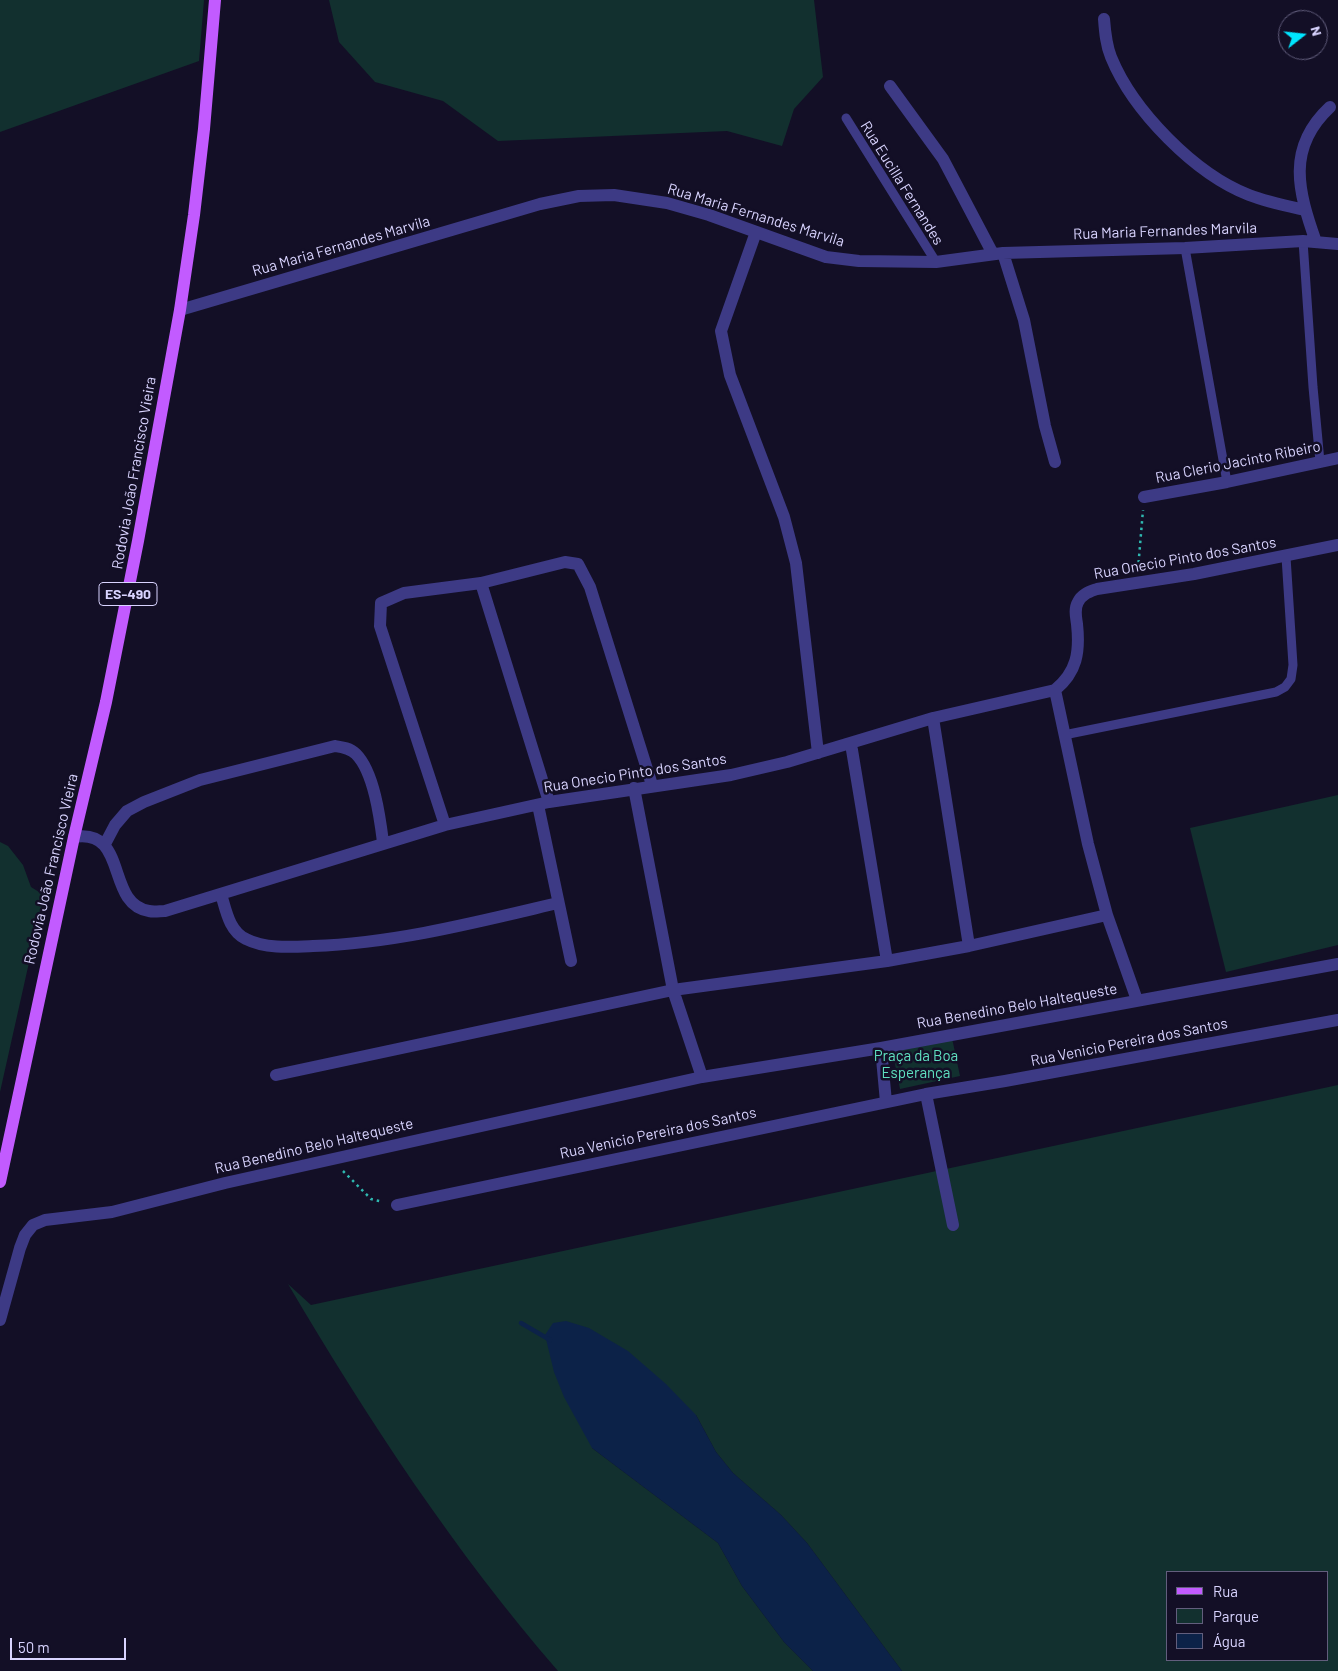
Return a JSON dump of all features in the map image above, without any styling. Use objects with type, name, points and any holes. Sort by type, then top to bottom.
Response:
[{"type":"main road","name":"Rodovia João Francisco Vieira","points":[[0,1182],[74,837],[106,702],[138,541],[180,310],[204,129],[214,0]]},
{"type":"street","points":[[1104,19],[1111,56],[1128,90],[1145,113],[1196,163],[1220,181],[1250,195],[1305,210]]},
{"type":"street","points":[[890,86],[943,159],[998,253],[1024,320],[1045,426],[1055,462]]},
{"type":"street","points":[[1310,241],[1300,179],[1299,159],[1303,144],[1318,119],[1330,107]]},
{"type":"street","name":"Rua Maria Fernandes Marvila","points":[[180,310],[540,204],[579,196],[614,195],[667,203],[826,256],[859,261],[936,262],[998,253],[1185,248],[1310,241],[1338,244]]},
{"type":"street","points":[[756,232],[726,314],[721,331],[722,341],[730,375],[784,517],[796,563],[818,753]]},
{"type":"street","name":"Rua Clerio Jacinto Ribeiro","points":[[1144,497],[1227,482],[1338,458]]},
{"type":"street","name":"Rua Onecio Pinto dos Santos","points":[[105,844],[127,894],[137,906],[148,911],[165,911],[383,842],[445,825],[543,803],[652,785],[731,775],[851,744],[933,718],[1055,690],[1067,680],[1074,668],[1078,632],[1075,610],[1078,601],[1086,593],[1097,589],[1286,557],[1338,545]]},
{"type":"street","points":[[445,825],[380,626],[381,603],[404,593],[481,584],[565,562],[578,564],[590,587],[652,785]]},
{"type":"street","points":[[481,584],[543,803],[558,904],[571,961]]},
{"type":"street","points":[[1055,690],[1107,915],[1137,1000]]},
{"type":"street","points":[[933,718],[969,946]]},
{"type":"street","points":[[851,744],[887,961]]},
{"type":"street","points":[[74,837],[95,837],[105,844],[115,826],[127,812],[144,802],[200,780],[335,746],[346,748],[355,753],[363,764],[379,816],[383,842]]},
{"type":"street","points":[[634,788],[673,990],[702,1077]]},
{"type":"street","points":[[221,894],[230,923],[240,936],[256,943],[290,947],[350,945],[409,936],[558,904]]},
{"type":"street","points":[[276,1075],[673,990],[887,961],[969,946],[1107,915]]},
{"type":"street","name":"Rua Benedino Belo Haltequeste","points":[[0,1320],[20,1248],[26,1235],[34,1225],[60,1218],[112,1212],[335,1158],[702,1077],[881,1048],[1137,1000],[1244,983],[1338,964]]},
{"type":"street","name":"Rua Venicio Pereira dos Santos","points":[[397,1205],[926,1094],[1006,1082],[1338,1020]]},
{"type":"street","points":[[881,1048],[886,1102]]},
{"type":"street","points":[[926,1094],[953,1225]]},
{"type":"lane","name":"Rua Eucilla Fernandes","points":[[846,118],[936,262]]},
{"type":"lane","points":[[1310,241],[1320,462]]},
{"type":"lane","points":[[1185,248],[1227,482]]},
{"type":"lane","points":[[1064,735],[1232,702],[1276,692],[1285,687],[1291,679],[1293,665],[1286,557]]},
{"type":"path","points":[[1137,583],[1144,497]]},
{"type":"path","points":[[335,1158],[348,1178],[371,1199],[397,1205]]},
{"type":"green space","points":[[0,0],[204,0],[199,61],[0,132]]},
{"type":"green space","points":[[329,0],[814,0],[823,77],[794,109],[782,146],[727,131],[498,141],[443,101],[375,82],[339,42]]},
{"type":"green space","points":[[1338,795],[1338,945],[1226,972],[1190,828]]},
{"type":"green space","points":[[0,842],[8,846],[23,865],[31,887],[47,897],[28,967],[0,1092]]},
{"type":"green space","name":"Praça da Boa Esperança","points":[[952,1038],[960,1076],[900,1089],[892,1050]]},
{"type":"green space","points":[[1338,1085],[1338,1671],[902,1671],[807,1543],[781,1515],[733,1473],[716,1452],[696,1415],[592,1448],[718,1543],[742,1586],[784,1642],[813,1671],[558,1671],[520,1626],[414,1484],[349,1385],[288,1284],[311,1305]]},
{"type":"water","points":[[566,1321],[589,1328],[628,1351],[666,1384],[696,1415],[716,1452],[733,1473],[781,1515],[807,1543],[902,1671],[813,1671],[784,1642],[742,1586],[718,1543],[592,1448],[564,1397],[554,1372],[545,1335],[553,1323]]},
{"type":"waterway","points":[[521,1323],[550,1340]]}]
